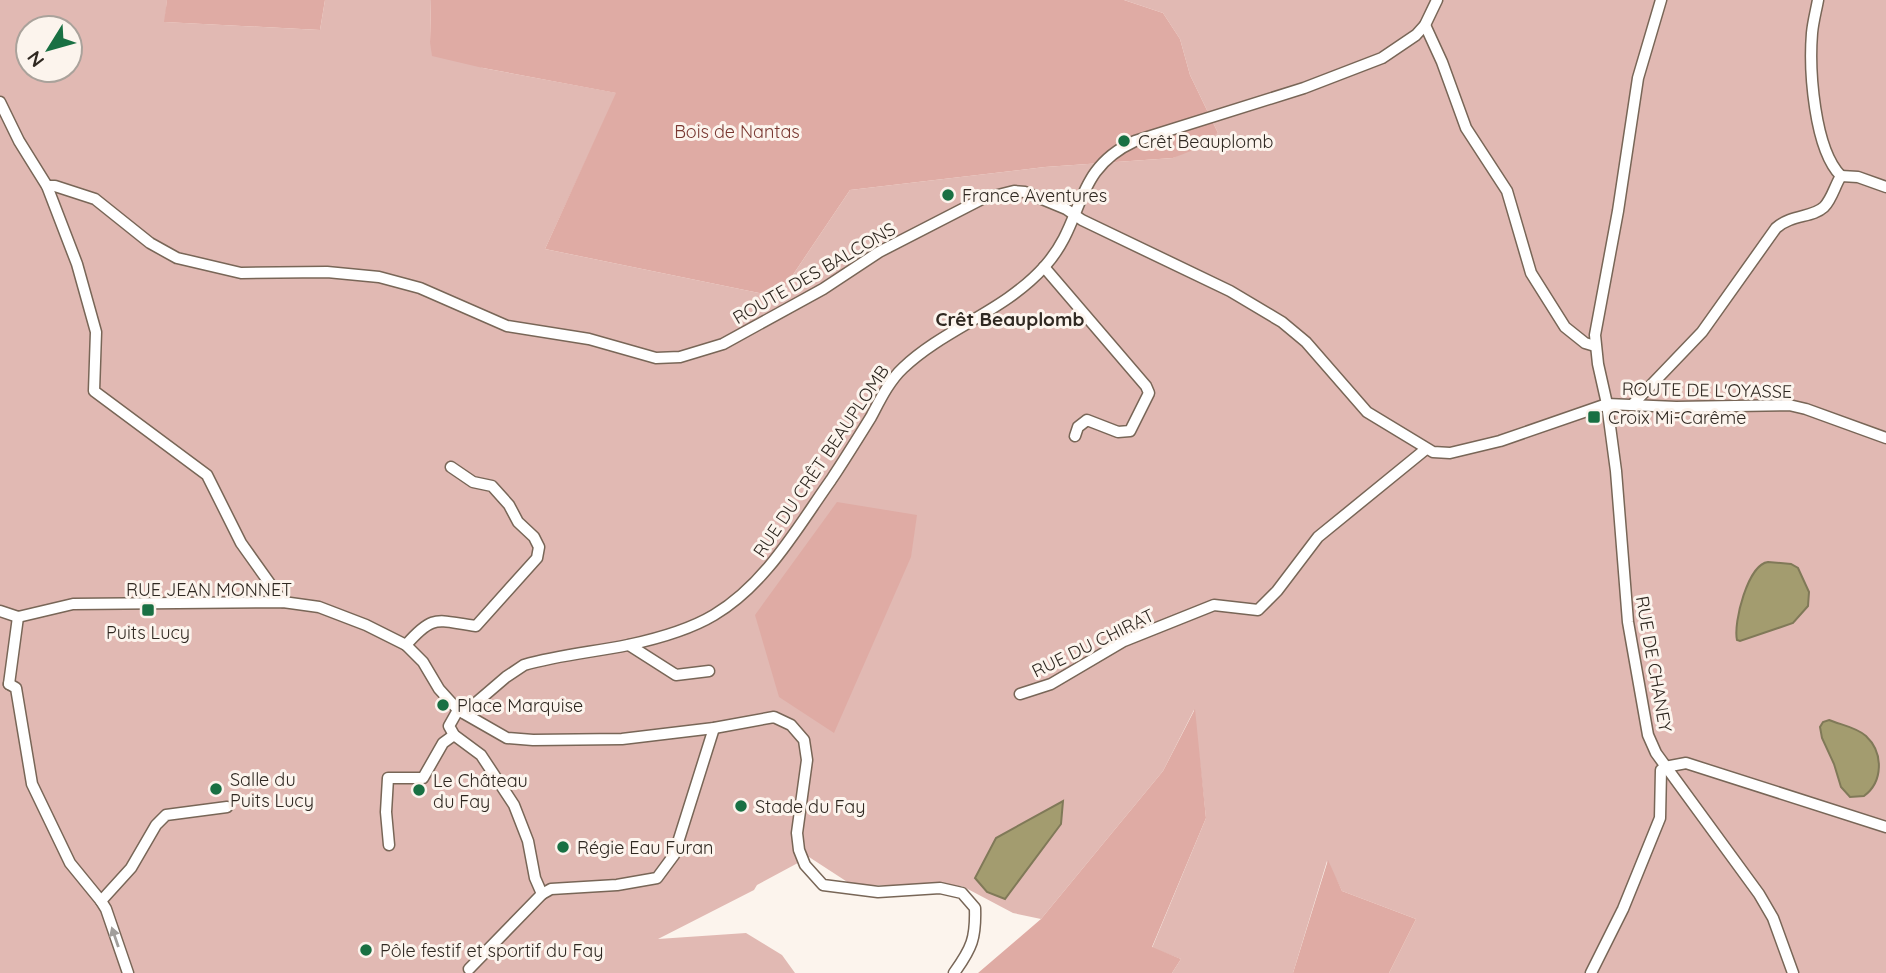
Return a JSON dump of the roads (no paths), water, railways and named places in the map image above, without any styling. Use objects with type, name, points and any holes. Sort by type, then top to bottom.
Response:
[{"type":"street","name":"RUE DU CRÊT BEAUPLOMB","points":[[461,711],[524,665],[629,645],[680,630],[712,616],[741,594],[777,557],[832,478],[888,386],[902,369],[1004,302],[1044,267],[1064,243],[1092,174],[1118,149],[1382,58],[1425,25],[1437,0]]},
{"type":"street","name":"RUE DE CHANEY","points":[[1661,0],[1638,78],[1618,211],[1596,322],[1595,346],[1607,404],[1616,471],[1631,647],[1648,735],[1665,767],[1759,894],[1773,918],[1793,973]]},
{"type":"street","points":[[1818,0],[1812,32],[1814,89],[1830,163],[1841,176],[1858,177],[1886,187]]},
{"type":"street","points":[[1425,25],[1442,62],[1466,128],[1507,191],[1531,273],[1565,327],[1585,343],[1595,346]]},
{"type":"street","points":[[0,102],[19,141],[47,186],[77,264],[96,332],[94,391],[207,475],[241,543],[283,602]]},
{"type":"street","points":[[1633,404],[1703,332],[1770,234],[1788,219],[1820,210],[1826,205],[1841,176]]},
{"type":"street","name":"ROUTE DES BALCONS","points":[[47,186],[95,199],[150,243],[177,258],[241,273],[327,272],[379,277],[420,288],[507,326],[564,334],[670,359],[706,350],[730,340],[823,289],[879,251],[976,201],[1019,191],[1066,209],[1230,291],[1275,317],[1306,342],[1367,411],[1426,449]]},
{"type":"street","points":[[1044,267],[1146,386],[1149,393],[1130,431],[1118,432],[1087,419],[1078,427],[1074,436]]},
{"type":"street","points":[[1426,449],[1440,454],[1450,453],[1500,441],[1607,404]]},
{"type":"street","name":"ROUTE DE L'OYASSE","points":[[1607,404],[1676,407],[1789,405],[1886,438]]},
{"type":"street","name":"RUE DU CHIRAT","points":[[1020,695],[1051,684],[1124,641],[1213,605],[1258,610],[1277,591],[1318,537],[1426,449]]},
{"type":"street","points":[[406,645],[424,625],[437,621],[476,626],[537,558],[539,547],[534,537],[518,522],[509,505],[492,486],[473,482],[451,467]]},
{"type":"street","name":"RUE JEAN MONNET","points":[[18,617],[73,604],[283,602],[319,607],[366,625],[406,645],[423,662],[439,689],[461,711],[507,738],[622,739],[714,728],[774,717],[791,725],[804,740],[807,760],[797,833],[799,850],[805,865],[823,886],[878,892],[940,888],[962,893],[975,908],[976,933],[954,973]]},
{"type":"street","points":[[0,611],[18,617],[5,685],[16,688],[32,784],[70,863],[101,901],[128,973]]},
{"type":"street","points":[[629,645],[676,676],[709,671]]},
{"type":"street","points":[[461,711],[449,726],[454,735],[481,755],[514,805],[528,841],[535,878],[542,894]]},
{"type":"street","points":[[469,969],[542,894],[551,889],[617,885],[657,878],[674,855],[714,728]]},
{"type":"street","points":[[389,845],[386,813],[388,778],[423,778],[443,743],[454,735]]},
{"type":"street","points":[[1591,973],[1623,909],[1660,818],[1661,770],[1665,767],[1686,763],[1886,827]]},
{"type":"street","points":[[101,901],[131,868],[156,825],[166,814],[227,807]]},
{"type":"place","name":"Crêt Beauplomb","points":[[1124,141]]},
{"type":"place","name":"France Aventures","points":[[948,195]]},
{"type":"place","name":"Croix Mi-Carême","points":[[1594,417]]},
{"type":"place","name":"Puits Lucy","points":[[148,610]]},
{"type":"place","name":"Place Marquise","points":[[443,705]]},
{"type":"place","name":"Salle du Puits Lucy","points":[[216,789]]},
{"type":"place","name":"Le Château du Fay","points":[[419,790]]},
{"type":"place","name":"Stade du Fay","points":[[741,806]]},
{"type":"place","name":"Régie Eau Furan","points":[[563,847]]},
{"type":"place","name":"Pôle festif et sportif du Fay","points":[[366,950]]},
{"type":"district","name":"Crêt Beauplomb","points":[[1010,319]]},
{"type":"park label","name":"Bois de Nantas","points":[[737,131]]}]
